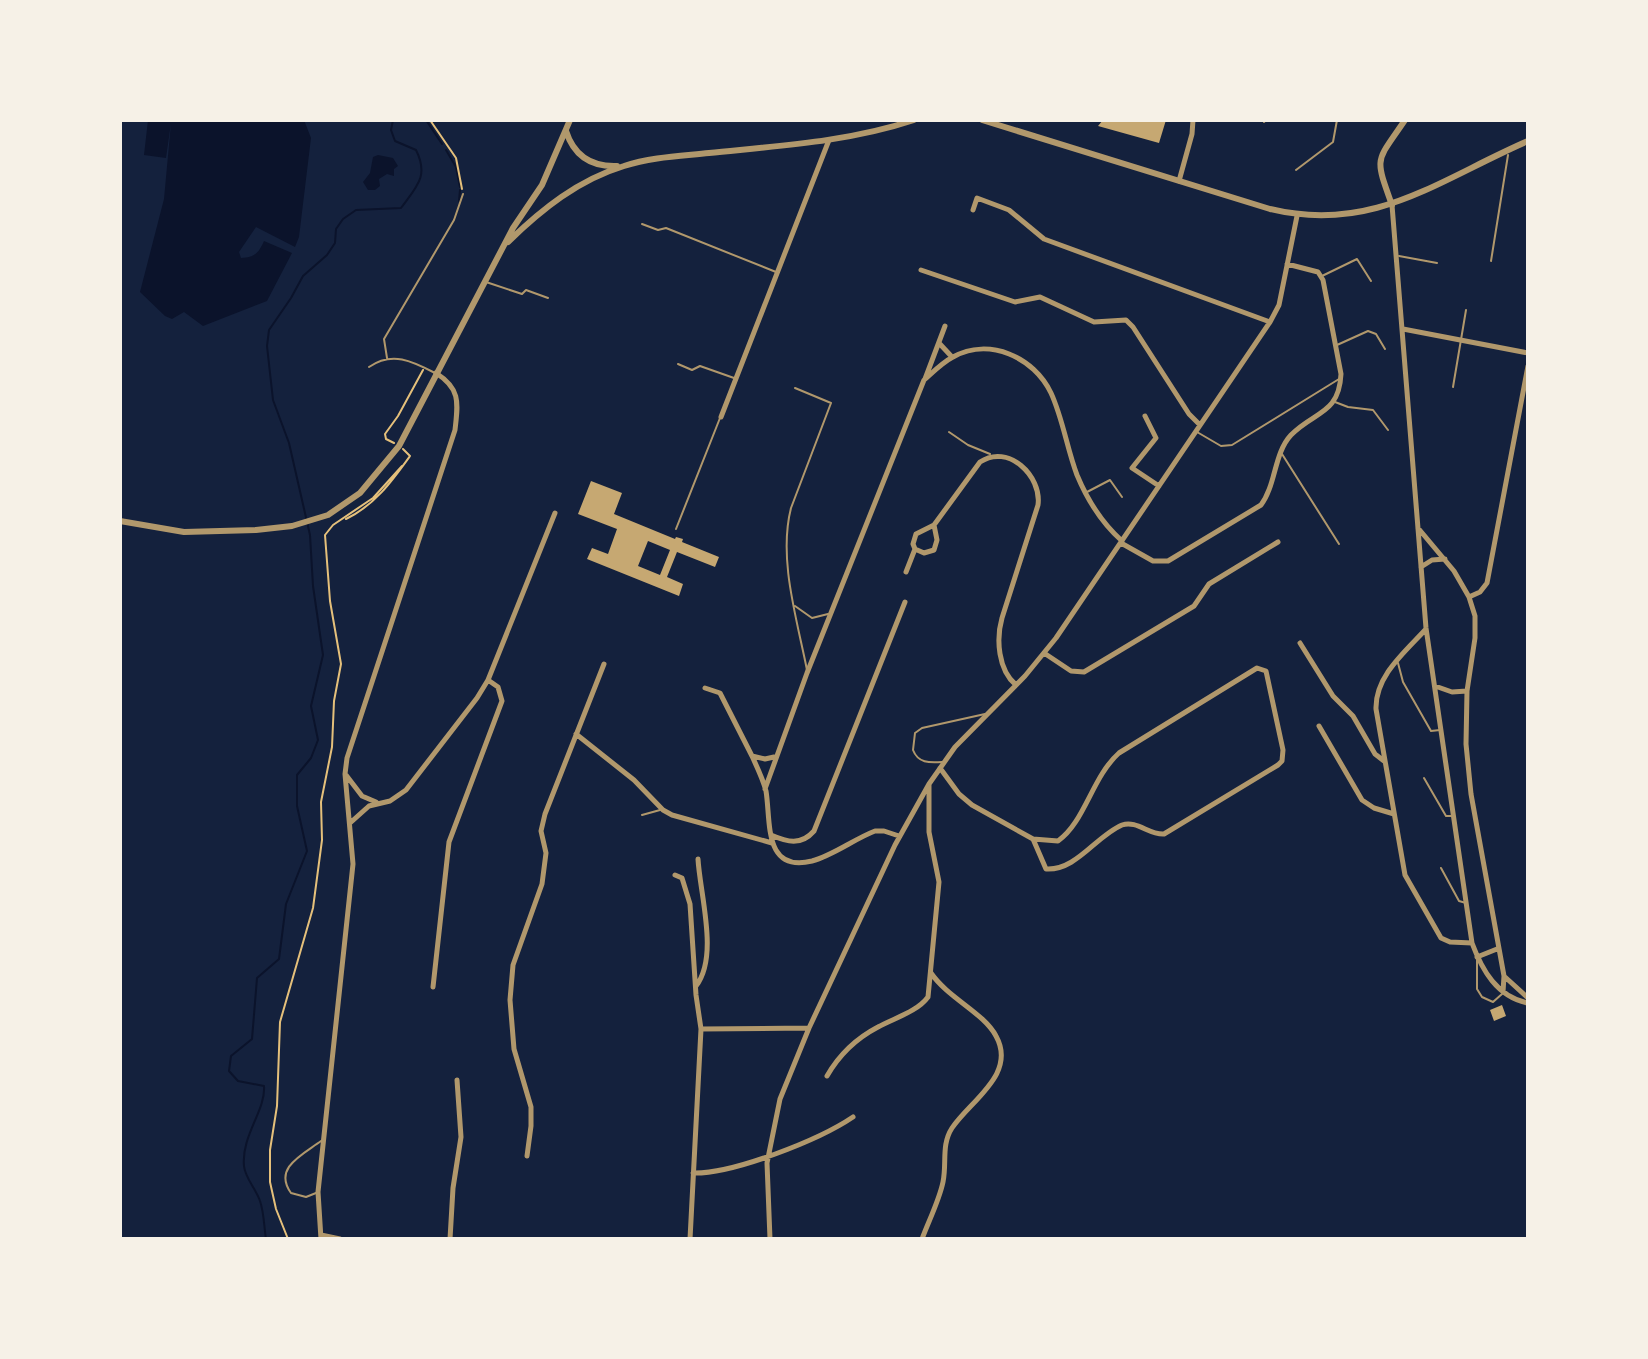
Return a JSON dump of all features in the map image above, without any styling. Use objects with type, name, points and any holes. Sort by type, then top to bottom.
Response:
[{"type":"street","points":[[120,521],[201,533],[239,532],[307,522],[328,515],[349,502],[381,470],[399,446],[503,248],[542,185],[570,120]]},
{"type":"street","points":[[881,129],[884,120]]},
{"type":"street","points":[[566,131],[574,149],[591,164],[603,167],[829,140],[914,120]]},
{"type":"street","points":[[982,120],[1297,216],[1338,215],[1392,205],[1528,141]]},
{"type":"street","points":[[1179,181],[1193,120]]},
{"type":"street","points":[[1405,120],[1379,160],[1392,205],[1398,256],[1426,628],[1472,943],[1486,974],[1503,992],[1517,1000],[1528,1000]]},
{"type":"street","points":[[721,417],[829,140]]},
{"type":"street","points":[[503,248],[564,194],[625,165]]},
{"type":"street","points":[[973,210],[977,198],[1000,205],[1016,214],[1044,239],[1270,322]]},
{"type":"street","points":[[770,1239],[768,1155],[780,1099],[809,1028],[899,836],[942,765],[1044,653],[1270,322],[1279,305],[1297,216]]},
{"type":"street","points":[[924,380],[952,357],[966,351],[989,349],[1014,355],[1032,367],[1051,392],[1085,492],[1121,542],[1160,563],[1261,505],[1290,436],[1325,412],[1334,401],[1341,377],[1321,276],[1318,272],[1287,264]]},
{"type":"street","points":[[921,270],[1015,302],[1040,297],[1094,322],[1126,320],[1198,428]]},
{"type":"street","points":[[765,789],[807,673],[945,326]]},
{"type":"street","points":[[1403,329],[1528,353]]},
{"type":"street","points":[[938,343],[952,357]]},
{"type":"street","points":[[1469,597],[1480,592],[1487,583],[1528,366]]},
{"type":"street","points":[[340,1239],[321,1237],[318,1192],[353,864],[345,774],[357,723],[455,430],[455,391],[451,382],[436,373]]},
{"type":"street","points":[[1145,416],[1156,438],[1132,468],[1159,486]]},
{"type":"street","points":[[906,572],[915,549],[916,534],[934,525],[972,471],[987,457],[1003,457],[1026,468],[1035,480],[1039,493],[1038,505],[1000,624],[1002,664],[1007,676],[1016,685]]},
{"type":"street","points":[[345,774],[362,796],[377,802],[390,801],[406,790],[488,680],[555,513]]},
{"type":"street","points":[[915,549],[924,553],[934,550],[937,540],[934,525]]},
{"type":"street","points":[[1418,527],[1446,559],[1469,597],[1476,625],[1467,691],[1468,770],[1504,976],[1503,992]]},
{"type":"street","points":[[1044,653],[1071,671],[1084,672],[1194,606],[1209,584],[1278,542]]},
{"type":"street","points":[[1421,568],[1432,560],[1446,559]]},
{"type":"street","points":[[771,835],[796,842],[814,831],[905,602]]},
{"type":"street","points":[[1426,628],[1381,682],[1375,694],[1407,879],[1438,934],[1450,942],[1472,943]]},
{"type":"street","points":[[1300,643],[1333,696],[1353,716],[1375,754],[1385,761]]},
{"type":"street","points":[[527,1156],[532,1116],[511,1037],[509,1011],[512,974],[542,884],[546,853],[542,824],[604,664]]},
{"type":"street","points":[[942,765],[965,800],[1033,839],[1053,842],[1066,834],[1104,768],[1134,742],[1255,669],[1261,667],[1266,671],[1283,750],[1282,761],[1278,765],[1164,834],[1156,834],[1135,824],[1120,826],[1092,848],[1059,867],[1046,869],[1033,839]]},
{"type":"street","points":[[433,987],[449,842],[502,701],[498,687],[488,680]]},
{"type":"street","points":[[1435,686],[1452,692],[1467,691]]},
{"type":"street","points":[[705,688],[720,693],[752,756],[765,789],[772,843],[780,857],[808,862],[875,831],[899,836]]},
{"type":"street","points":[[1319,726],[1362,800],[1374,808],[1394,814]]},
{"type":"street","points":[[576,734],[634,780],[663,810],[699,824],[772,843]]},
{"type":"street","points":[[752,756],[765,759],[775,756]]},
{"type":"street","points":[[827,1076],[846,1051],[867,1034],[925,1001],[939,882],[929,832],[929,784]]},
{"type":"street","points":[[350,823],[377,802]]},
{"type":"street","points":[[695,987],[701,978],[708,952],[698,859]]},
{"type":"street","points":[[675,875],[682,878],[688,896],[701,1029],[690,1239]]},
{"type":"street","points":[[1477,957],[1497,949]]},
{"type":"street","points":[[922,1239],[942,1186],[948,1135],[995,1077],[1002,1063],[1000,1046],[992,1030],[948,993],[930,972]]},
{"type":"street","points":[[1504,976],[1528,1000]]},
{"type":"street","points":[[701,1029],[809,1028]]},
{"type":"street","points":[[450,1239],[453,1188],[461,1137],[457,1080]]},
{"type":"street","points":[[693,1173],[711,1172],[814,1139],[853,1117]]},
{"type":"lane","points":[[1296,170],[1333,142],[1337,120]]},
{"type":"lane","points":[[1491,261],[1508,150]]},
{"type":"lane","points":[[387,358],[384,339],[458,212],[463,194]]},
{"type":"lane","points":[[642,224],[658,230],[666,228],[777,273]]},
{"type":"lane","points":[[1398,256],[1437,263]]},
{"type":"lane","points":[[1321,276],[1357,259],[1371,281]]},
{"type":"lane","points":[[485,281],[522,294],[526,290],[548,298]]},
{"type":"lane","points":[[1453,387],[1466,310]]},
{"type":"lane","points":[[1336,345],[1368,331],[1376,334],[1385,349]]},
{"type":"lane","points":[[369,367],[387,358],[405,359],[436,373]]},
{"type":"lane","points":[[678,364],[692,370],[700,366],[735,379]]},
{"type":"lane","points":[[1198,428],[1221,446],[1232,445],[1341,377]]},
{"type":"lane","points":[[795,388],[831,403],[790,513],[788,558],[807,673]]},
{"type":"lane","points":[[1334,401],[1348,407],[1373,410],[1388,430]]},
{"type":"lane","points":[[676,529],[721,417]]},
{"type":"lane","points":[[949,432],[995,457]]},
{"type":"lane","points":[[1281,454],[1339,544]]},
{"type":"lane","points":[[1085,492],[1110,480],[1122,497]]},
{"type":"lane","points":[[795,605],[812,618],[831,613]]},
{"type":"lane","points":[[1398,661],[1403,682],[1431,731],[1442,730]]},
{"type":"lane","points":[[942,765],[918,758],[913,750],[915,733],[922,728],[987,714]]},
{"type":"lane","points":[[1424,778],[1446,816],[1454,816]]},
{"type":"lane","points":[[642,815],[663,810]]},
{"type":"lane","points":[[1441,868],[1459,901],[1467,903]]},
{"type":"lane","points":[[1477,957],[1477,989],[1482,997],[1493,1002],[1503,992]]},
{"type":"lane","points":[[318,1192],[306,1197],[291,1193],[285,1185],[284,1173],[289,1165],[325,1138]]},
{"type":"path","points":[[430,120],[456,158],[463,194]]},
{"type":"path","points":[[389,440],[385,438],[386,432],[424,368]]},
{"type":"path","points":[[288,1239],[276,1209],[270,1182],[282,1010],[313,908],[322,840],[321,802],[332,747],[334,701],[341,664],[330,601],[325,535],[373,498],[410,456],[408,451]]},
{"type":"water","points":[[148,120],[304,120],[311,138],[299,237],[295,247],[256,227],[239,252],[241,258],[253,256],[264,241],[292,253],[267,301],[203,326],[184,312],[172,319],[165,316],[140,292],[164,199],[171,123],[166,158],[144,155]]},
{"type":"water","points":[[373,157],[393,158],[398,166],[394,169],[394,176],[387,174],[379,179],[380,186],[368,190],[363,182],[370,173]]},
{"type":"building","points":[[1103,120],[1166,120],[1159,143],[1098,126]]},
{"type":"building","points":[[591,481],[622,493],[614,514],[675,539],[683,539],[682,542],[719,557],[715,567],[677,552],[667,577],[683,584],[679,596],[587,559],[592,548],[608,554],[617,529],[578,514]],"holes":[[[648,541],[670,550],[660,575],[638,566]]]},
{"type":"building","points":[[1502,1005],[1506,1016],[1494,1021],[1490,1010]]},
{"type":"waterway","points":[[266,1239],[261,1205],[244,1166],[246,1144],[264,1095],[264,1086],[238,1081],[229,1071],[231,1056],[252,1039],[257,978],[279,959],[286,904],[307,851],[297,806],[297,775],[311,758],[318,740],[311,706],[323,655],[313,586],[310,535],[289,443],[273,400],[267,346],[269,330],[303,276],[327,255],[335,243],[336,229],[343,219],[356,210],[401,208],[416,187],[421,174],[420,159],[416,150],[395,141],[391,130],[393,120]]},
{"type":"waterway","points":[[426,120],[442,144]]},
{"type":"waterway","points":[[446,150],[456,167],[460,187]]},
{"type":"waterway","points":[[459,201],[460,190]]}]
